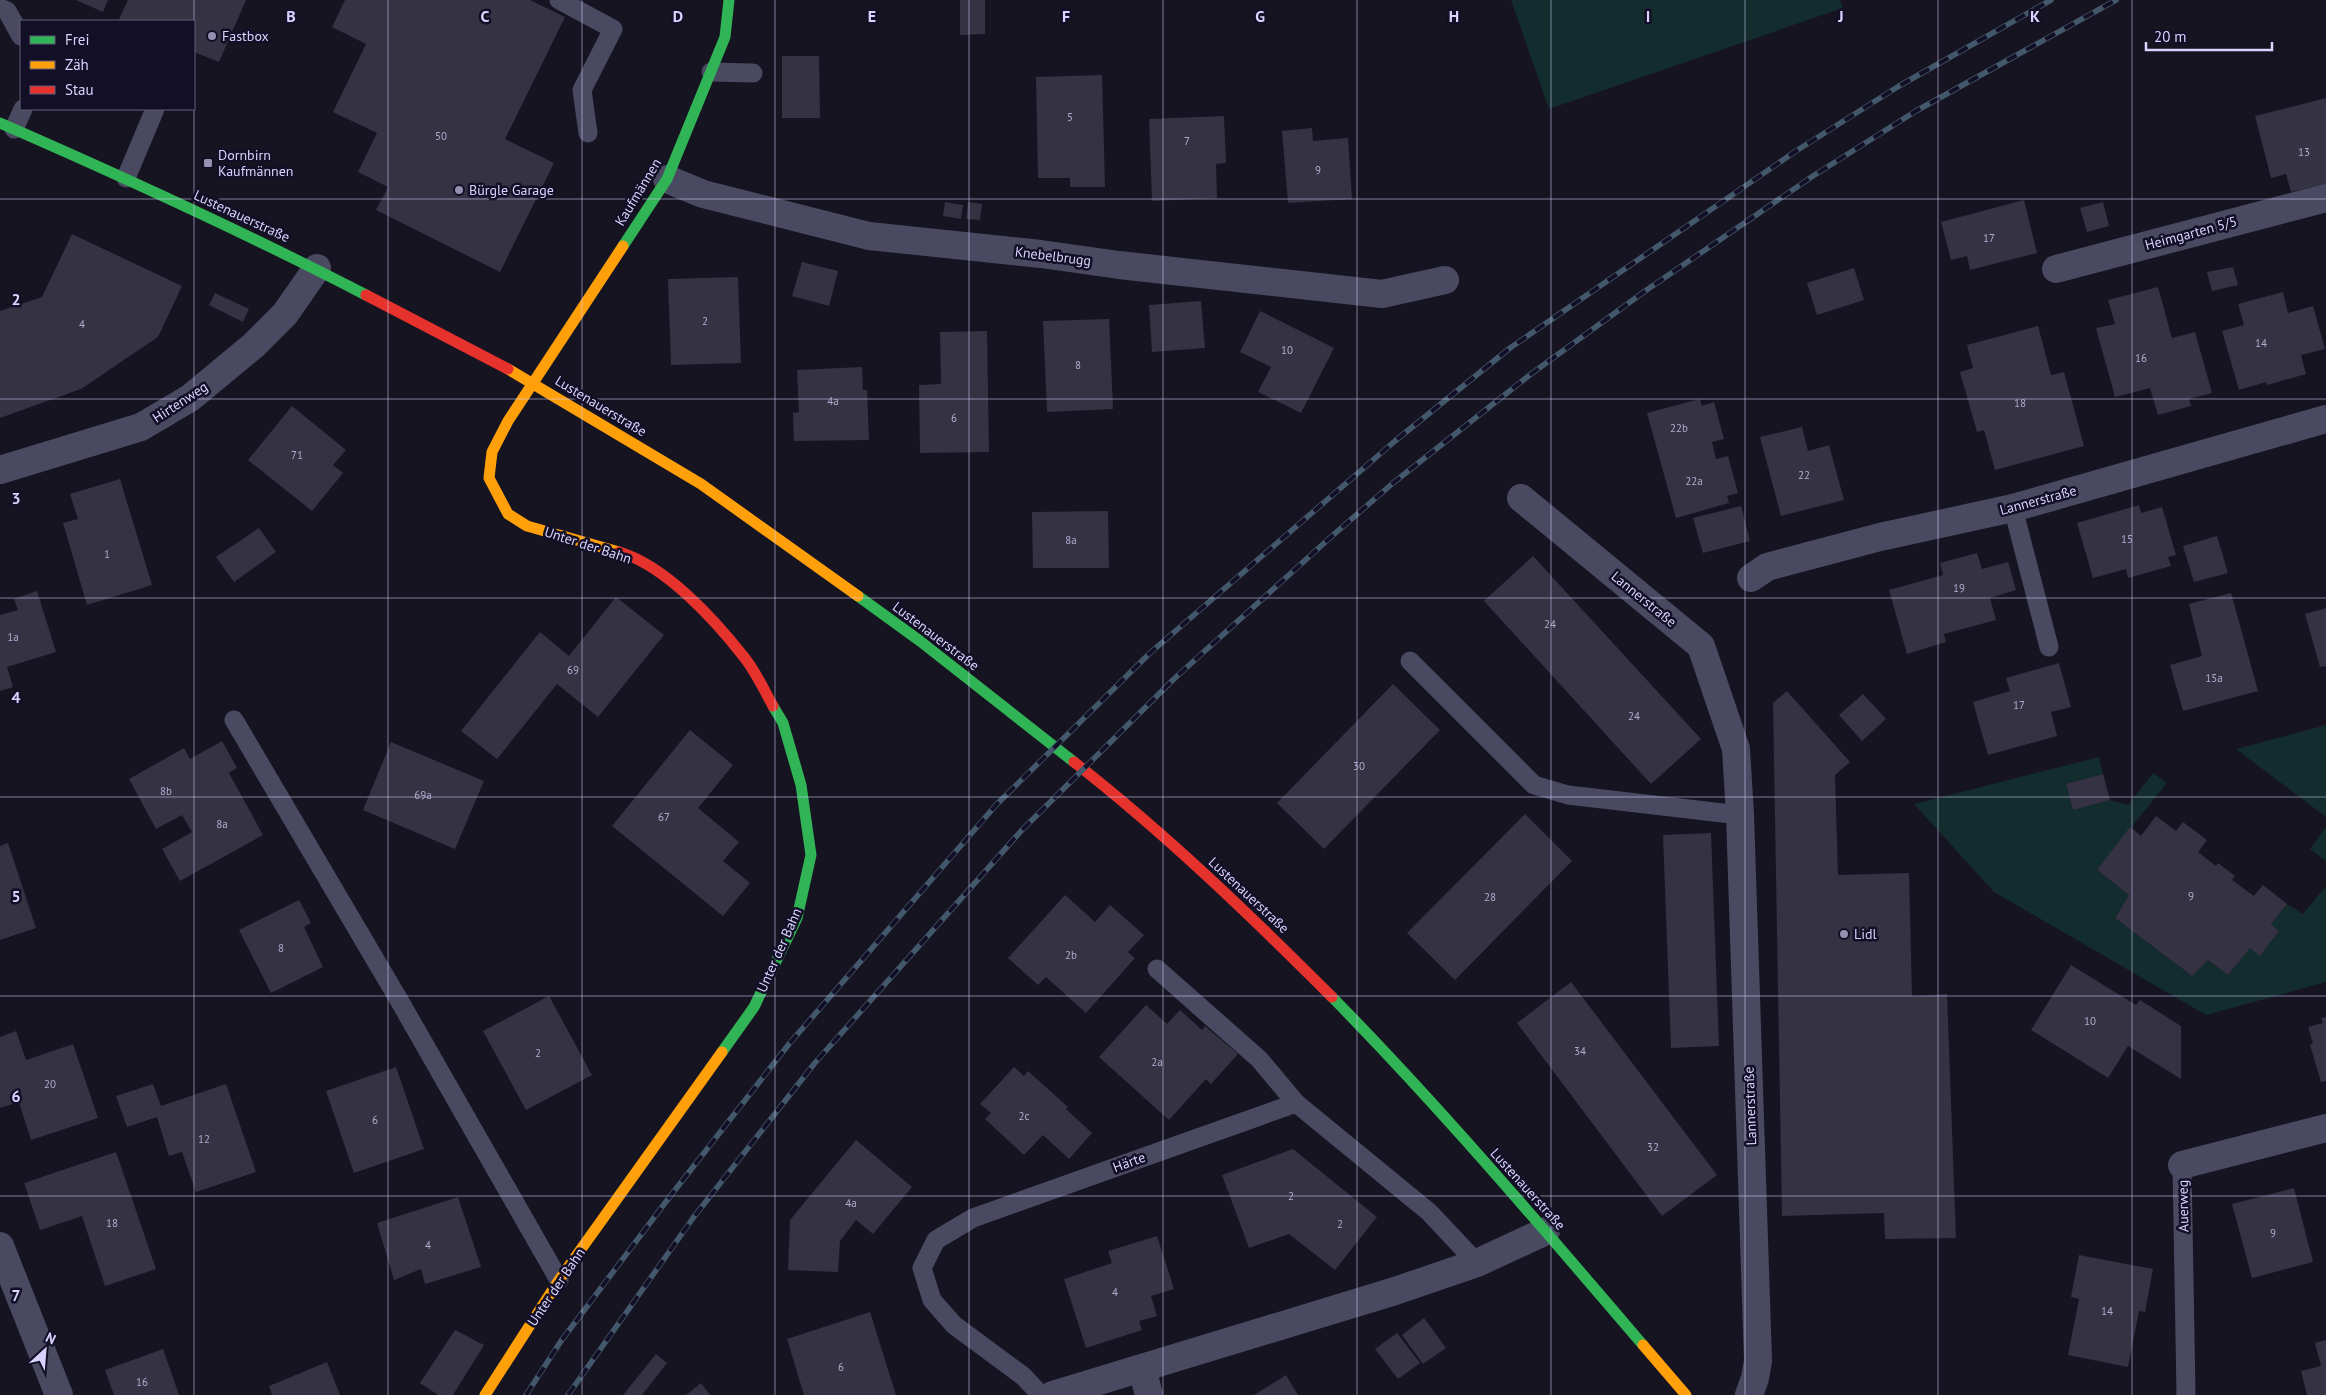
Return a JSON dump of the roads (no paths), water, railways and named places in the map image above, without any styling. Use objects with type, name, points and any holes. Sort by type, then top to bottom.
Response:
[{"type":"main road","name":"Kaufmännen","points":[[533,382],[667,179],[725,38],[728,0]]},
{"type":"main road","name":"Lustenauerstraße","points":[[7,126],[126,178],[317,268],[533,382],[700,484],[920,641],[1105,786],[1238,903],[1370,1036],[1546,1231],[1686,1395]]},
{"type":"main road","name":"Unter der Bahn","points":[[485,1395],[559,1280],[754,1007],[797,918],[811,855],[802,785],[783,723],[745,658],[698,606],[656,570],[624,553],[527,526],[508,514],[499,501],[489,478],[492,452],[508,421],[533,382]]},
{"type":"street","name":"Knebelbrugg","points":[[667,179],[703,194],[869,236],[1041,254],[1119,266],[1382,294],[1445,280]]},
{"type":"street","name":"Heimgarten 5/5","points":[[2056,269],[2326,198]]},
{"type":"street","name":"Hirtenweg","points":[[0,470],[141,427],[190,398],[254,345],[285,314],[317,268]]},
{"type":"street","name":"Lannerstraße","points":[[1751,578],[1767,567],[1880,537],[2014,508],[2326,419]]},
{"type":"street","name":"Lannerstraße","points":[[1521,498],[1700,646],[1736,749],[1740,816],[1758,1361],[1749,1395]]},
{"type":"street","name":"Auerweg","points":[[2182,1166],[2326,1128]]},
{"type":"street","points":[[1053,1395],[1395,1291],[1477,1263],[1546,1231]]},
{"type":"street","points":[[0,1246],[59,1395]]},
{"type":"street","points":[[1142,1368],[1149,1395]]},
{"type":"lane","points":[[559,0],[613,29],[582,90],[588,133]]},
{"type":"lane","points":[[6,7],[20,34]]},
{"type":"lane","points":[[711,72],[753,73]]},
{"type":"lane","points":[[7,126],[22,110]]},
{"type":"lane","points":[[126,178],[155,110]]},
{"type":"lane","points":[[2014,508],[2049,647]]},
{"type":"lane","points":[[1410,661],[1534,784],[1568,795],[1740,816]]},
{"type":"lane","points":[[234,720],[399,1000],[559,1280]]},
{"type":"lane","points":[[1158,969],[1259,1059],[1296,1103],[1429,1212],[1477,1263]]},
{"type":"lane","name":"Härte","points":[[1041,1395],[1023,1376],[954,1325],[932,1300],[922,1268],[936,1240],[973,1218],[1296,1103]]},
{"type":"lane","name":"Auerweg","points":[[2182,1166],[2186,1395]]},
{"type":"railway","points":[[526,1395],[561,1341],[668,1199],[789,1044],[996,805],[1150,653],[1395,441],[1510,348],[1796,151],[1899,86],[2051,0]]},
{"type":"railway","points":[[568,1395],[693,1218],[814,1064],[1022,830],[1176,677],[1332,536],[1393,483],[1531,374],[1648,289],[1813,176],[1916,111],[2116,0]]},
{"type":"place","name":"Fastbox","points":[[212,36]]},
{"type":"place","name":"Dornbirn Kaufmännen","points":[[208,163]]},
{"type":"place","name":"Bürgle Garage","points":[[459,190]]},
{"type":"place","name":"Lidl","points":[[1844,934]]}]
